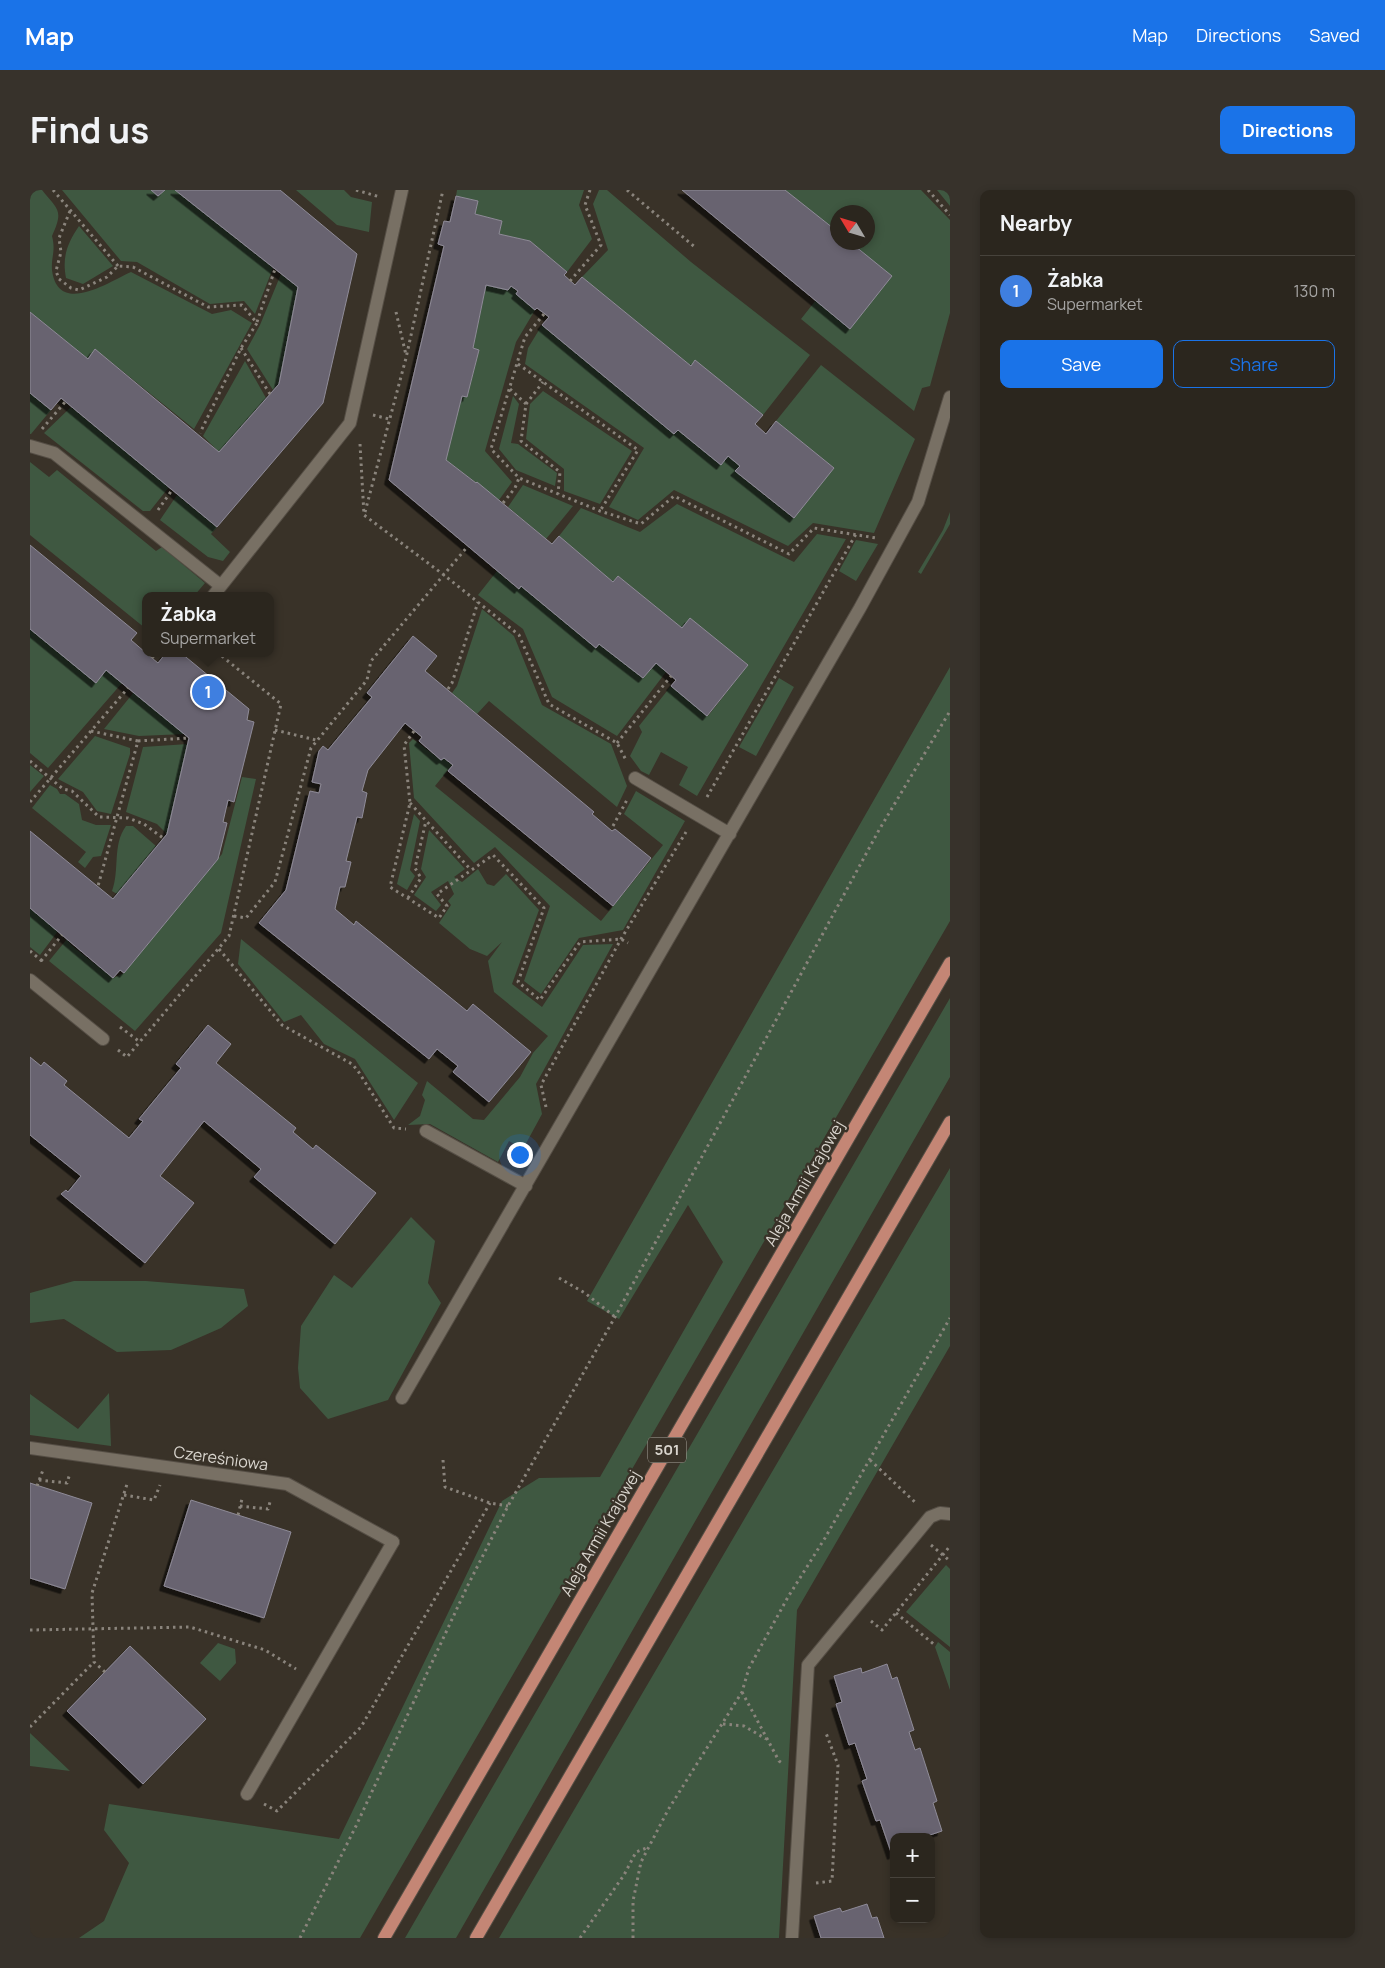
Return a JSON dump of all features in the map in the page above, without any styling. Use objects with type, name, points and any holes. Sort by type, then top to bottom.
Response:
[{"type":"main road","name":"Aleja Armii Krajowej","points":[[384,1938],[950,963]]},
{"type":"main road","points":[[476,1938],[950,1122]]},
{"type":"street","points":[[33,441],[54,453],[217,591],[350,423],[402,190]]},
{"type":"street","points":[[402,1398],[730,834],[918,502],[950,397]]},
{"type":"street","points":[[637,779],[730,834]]},
{"type":"street","points":[[30,980],[103,1039]]},
{"type":"street","points":[[426,1131],[526,1186]]},
{"type":"street","name":"Czereśniowa","points":[[30,1448],[287,1484],[393,1542],[314,1679]]},
{"type":"street","points":[[792,1938],[804,1771],[808,1665],[930,1517],[940,1513],[950,1514]]},
{"type":"street","points":[[247,1794],[314,1679]]},
{"type":"path","points":[[53,190],[118,266],[133,267],[208,307],[242,305],[257,322]]},
{"type":"path","points":[[364,515],[387,419],[406,358],[443,190]]},
{"type":"path","points":[[570,280],[601,245],[585,205],[590,190]]},
{"type":"path","points":[[626,190],[696,248]]},
{"type":"path","points":[[928,190],[950,215]]},
{"type":"path","points":[[70,211],[59,238],[61,252],[56,271],[59,279],[71,288],[79,290],[107,276],[118,266]]},
{"type":"path","points":[[200,434],[241,348],[257,322],[275,269]]},
{"type":"path","points":[[396,308],[406,358]]},
{"type":"path","points":[[544,314],[526,337],[491,449],[519,478],[600,511],[641,524],[674,496],[789,554],[814,528],[896,541]]},
{"type":"path","points":[[241,348],[270,394]]},
{"type":"path","points":[[518,364],[638,450],[600,511]]},
{"type":"path","points":[[543,382],[526,404],[521,441],[560,472],[558,494]]},
{"type":"path","points":[[510,389],[526,404]]},
{"type":"path","points":[[33,441],[66,402]]},
{"type":"path","points":[[350,423],[359,429],[364,515],[444,575],[519,635],[549,704],[613,741]]},
{"type":"path","points":[[503,503],[515,488],[519,478]]},
{"type":"path","points":[[548,1113],[541,1085],[621,939],[697,814],[856,534]]},
{"type":"path","points":[[234,916],[246,918],[275,882],[310,748],[367,680],[370,661],[468,546]]},
{"type":"path","points":[[448,690],[452,683],[478,602]]},
{"type":"path","points":[[140,1042],[229,936],[281,704],[223,657]]},
{"type":"path","points":[[617,743],[671,676]]},
{"type":"path","points":[[30,802],[128,688]]},
{"type":"path","points":[[300,1938],[467,1587],[508,1506],[615,1317],[879,830],[950,710]]},
{"type":"path","points":[[275,730],[316,740]]},
{"type":"path","points":[[91,731],[138,741],[190,738]]},
{"type":"path","points":[[414,731],[404,744],[410,803],[390,887],[439,918],[447,906],[437,894],[493,855],[544,908],[518,982],[540,1000],[580,942],[621,939],[628,943]]},
{"type":"path","points":[[98,886],[138,741]]},
{"type":"path","points":[[30,761],[63,789],[72,791],[99,817],[128,818],[144,824],[163,838]]},
{"type":"path","points":[[613,826],[637,779]]},
{"type":"path","points":[[410,803],[472,870]]},
{"type":"path","points":[[408,898],[421,878],[415,868],[426,820]]},
{"type":"path","points":[[36,968],[62,935]]},
{"type":"path","points":[[219,949],[282,1025],[352,1064],[387,1117]]},
{"type":"path","points":[[559,1278],[585,1293],[615,1317]]},
{"type":"path","points":[[633,1938],[633,1901],[641,1862],[649,1846],[668,1810],[742,1692],[749,1668],[783,1605],[870,1460],[950,1318]]},
{"type":"path","points":[[443,1460],[445,1487],[490,1503],[508,1506]]},
{"type":"path","points":[[870,1460],[930,1517]]},
{"type":"path","points":[[39,1480],[67,1483],[71,1470]]},
{"type":"path","points":[[37,1486],[41,1475]]},
{"type":"path","points":[[105,1672],[94,1662],[92,1593],[129,1478]]},
{"type":"path","points":[[238,1515],[242,1502]]},
{"type":"path","points":[[247,1794],[277,1811],[361,1727],[490,1503]]},
{"type":"path","points":[[868,1617],[882,1630],[950,1546]]},
{"type":"path","points":[[896,1613],[936,1646]]},
{"type":"path","points":[[30,1630],[190,1627],[265,1650],[314,1679]]},
{"type":"path","points":[[30,1727],[94,1662]]},
{"type":"path","points":[[742,1692],[778,1761],[804,1771]]},
{"type":"path","points":[[723,1724],[744,1726],[768,1741]]},
{"type":"path","points":[[810,1887],[814,1883],[832,1881],[838,1765],[825,1732]]},
{"type":"path","points":[[580,1938],[624,1875],[636,1852],[649,1846]]},
{"type":"green space","points":[[30,190],[42,190],[57,211],[58,221],[52,236],[54,246],[52,270],[56,284],[64,291],[73,294],[85,292],[131,272],[212,314],[231,310],[252,323],[194,429],[95,349],[88,359],[30,312]]},
{"type":"green space","points":[[62,190],[151,190],[158,196],[165,190],[175,190],[273,268],[255,314],[244,301],[210,304],[137,262],[121,261]]},
{"type":"green space","points":[[296,190],[344,190],[351,197],[372,202],[369,232],[337,225]]},
{"type":"green space","points":[[457,190],[584,190],[579,205],[592,239],[567,272],[530,241],[499,234],[502,221],[475,214],[478,201],[456,196]]},
{"type":"green space","points":[[599,190],[607,190],[691,262],[810,355],[763,415],[696,361],[691,366],[582,277],[608,250],[593,204]]},
{"type":"green space","points":[[785,190],[921,190],[950,220],[950,313],[930,386],[922,388],[914,411],[801,319],[816,300],[846,250],[875,250],[875,205],[830,205],[830,226]]},
{"type":"green space","points":[[937,190],[950,190],[950,206]]},
{"type":"green space","points":[[79,226],[113,266],[83,284],[66,278],[65,270],[66,251]]},
{"type":"green space","points":[[281,274],[298,287],[279,384],[273,390],[247,349],[260,325]]},
{"type":"green space","points":[[486,285],[508,290],[511,286],[535,310],[516,342],[485,451],[512,482],[499,500],[446,460],[462,396],[467,397],[479,350],[473,348]]},
{"type":"green space","points":[[542,325],[674,434],[678,430],[721,465],[728,456],[740,466],[736,472],[793,518],[834,468],[776,421],[821,365],[915,439],[874,533],[813,523],[788,546],[674,490],[638,520],[609,507],[644,448],[525,364],[528,348]]},
{"type":"green space","points":[[245,361],[266,398],[219,452],[203,436]]},
{"type":"green space","points":[[543,391],[632,451],[600,504],[564,491],[564,469],[526,439],[530,404]]},
{"type":"green space","points":[[30,393],[51,410],[31,434],[30,434]]},
{"type":"green space","points":[[513,396],[519,404],[511,443],[518,444],[557,473],[555,486],[516,470],[499,449]]},
{"type":"green space","points":[[71,407],[169,487],[150,511],[143,511],[44,433]]},
{"type":"green space","points":[[30,462],[49,477],[57,470],[156,551],[162,547],[205,583],[197,592],[142,592],[142,626],[30,535]]},
{"type":"green space","points":[[523,485],[573,506],[546,539],[508,507]]},
{"type":"green space","points":[[177,495],[217,527],[211,534],[230,552],[223,561],[208,557],[160,520]]},
{"type":"green space","points":[[677,504],[794,562],[817,534],[846,539],[697,796],[679,785],[688,767],[661,752],[649,775],[641,771],[630,756],[642,732],[639,726],[671,686],[708,716],[748,665],[691,619],[682,628],[618,576],[613,582],[559,536],[581,508],[640,532]]},
{"type":"green space","points":[[950,512],[950,524],[921,574],[918,572],[943,530]]},
{"type":"green space","points":[[856,540],[878,544],[856,581],[839,571]]},
{"type":"green space","points":[[497,571],[518,589],[521,586],[596,648],[599,644],[643,678],[656,663],[666,672],[617,736],[552,697],[523,629],[478,595]]},
{"type":"green space","points":[[482,609],[514,636],[542,705],[611,744],[627,786],[617,807],[489,701],[477,714],[452,693],[457,686]]},
{"type":"green space","points":[[30,629],[96,683],[106,670],[122,683],[48,768],[30,753]]},
{"type":"green space","points":[[950,667],[950,921],[360,1938],[79,1938],[104,1921],[129,1863],[104,1830],[109,1804],[339,1839],[502,1501],[539,1478],[600,1477],[723,1262],[688,1205],[619,1319],[587,1301]]},
{"type":"green space","points":[[779,678],[794,687],[756,756],[739,747]]},
{"type":"green space","points":[[134,692],[185,734],[139,736],[104,729]]},
{"type":"green space","points":[[95,736],[130,748],[130,754],[111,814],[97,811],[83,792],[58,779]]},
{"type":"green space","points":[[413,739],[441,760],[444,758],[452,765],[435,786],[601,921],[663,845],[624,814],[636,791],[685,821],[623,930],[579,938],[541,994],[524,981],[550,906],[495,847],[474,863],[414,798],[409,743]]},
{"type":"green space","points":[[188,744],[167,834],[157,824],[126,812],[143,747]]},
{"type":"green space","points":[[30,765],[44,776],[30,792]]},
{"type":"green space","points":[[242,777],[256,779],[221,933],[135,1031],[49,961],[67,939],[71,945],[113,978],[124,973],[222,854]]},
{"type":"green space","points":[[50,785],[57,789],[60,794],[65,794],[79,804],[82,820],[96,825],[111,825],[101,856],[93,857],[85,868],[78,862],[86,852],[32,808]]},
{"type":"green space","points":[[414,814],[420,821],[410,870],[415,876],[407,890],[397,884]]},
{"type":"green space","points":[[126,826],[133,826],[156,846],[117,894],[112,891],[116,875],[119,841]]},
{"type":"green space","points":[[429,830],[465,869],[454,877],[462,882],[478,869],[487,884],[494,886],[506,874],[539,910],[512,984],[542,1007],[583,945],[613,944],[536,1084],[542,1114],[523,1149],[509,1141],[498,1162],[430,1124],[408,1125],[420,1116],[425,1100],[422,1095],[427,1081],[473,1119],[484,1120],[520,1077],[533,1053],[548,1036],[494,992],[488,961],[502,942],[487,956],[470,949],[439,923],[451,905],[448,901],[454,894],[448,881],[431,892],[441,905],[436,911],[414,895],[426,877],[421,869]]},
{"type":"green space","points":[[30,908],[58,931],[40,955],[30,947]]},
{"type":"green space","points":[[241,939],[418,1083],[394,1120],[355,1059],[324,1044],[301,1015],[284,1022],[238,964]]},
{"type":"green space","points":[[950,998],[950,1077],[456,1938],[405,1938]]},
{"type":"green space","points":[[950,1168],[950,1346],[797,1610],[779,1938],[499,1938]]},
{"type":"green space","points":[[411,1217],[435,1241],[428,1283],[441,1303],[388,1400],[328,1419],[300,1388],[298,1368],[301,1326],[334,1275],[352,1288]]},
{"type":"green space","points":[[74,1281],[146,1281],[244,1289],[248,1306],[221,1328],[171,1350],[117,1352],[64,1319],[30,1323],[30,1293]]},
{"type":"green space","points":[[109,1393],[111,1446],[30,1435],[30,1394],[78,1429]]},
{"type":"green space","points":[[946,1565],[950,1569],[950,1647],[906,1612]]},
{"type":"green space","points":[[938,1642],[950,1652],[950,1690],[935,1647]]},
{"type":"green space","points":[[218,1643],[235,1649],[236,1663],[220,1681],[200,1663]]},
{"type":"green space","points":[[30,1733],[70,1771],[30,1766]]},
{"type":"building","points":[[151,190],[165,190],[158,196]]},
{"type":"building","points":[[175,190],[280,190],[357,254],[323,403],[217,527],[61,398],[51,410],[30,393],[30,312],[88,359],[95,349],[219,452],[279,384],[298,287]]},
{"type":"building","points":[[682,190],[785,190],[830,226],[830,250],[860,250],[892,276],[850,329]]},
{"type":"building","points":[[456,196],[478,201],[475,214],[502,221],[499,234],[530,241],[567,272],[564,275],[575,285],[582,277],[691,366],[695,360],[763,415],[755,424],[766,434],[776,421],[834,468],[794,518],[735,471],[740,466],[728,456],[721,465],[678,430],[674,434],[542,325],[549,317],[537,308],[535,310],[516,294],[518,291],[511,286],[508,290],[486,285],[473,348],[479,350],[467,397],[462,396],[446,460],[477,482],[552,544],[559,536],[613,582],[618,576],[682,628],[690,618],[748,665],[707,716],[671,686],[676,680],[656,663],[643,678],[599,644],[596,648],[521,586],[519,589],[389,480],[444,246],[438,244],[444,221],[450,222]]},
{"type":"building","points":[[30,545],[137,633],[131,640],[142,649],[142,657],[151,657],[158,663],[163,657],[186,657],[249,709],[247,720],[254,722],[234,802],[228,800],[223,822],[227,823],[218,859],[124,973],[120,970],[113,978],[30,908],[30,831],[113,899],[167,834],[189,738],[106,670],[96,683],[30,629]]},
{"type":"building","points":[[413,636],[437,656],[425,671],[594,812],[592,814],[612,831],[615,829],[651,858],[613,906],[448,771],[453,765],[444,758],[441,760],[419,741],[422,737],[405,723],[368,770],[362,791],[367,793],[362,818],[357,817],[346,861],[351,862],[345,887],[340,887],[335,909],[354,925],[356,921],[467,1011],[473,1004],[531,1052],[489,1102],[453,1072],[458,1066],[437,1049],[429,1059],[259,923],[286,890],[310,791],[319,793],[321,784],[312,782],[319,751],[323,746],[328,750],[372,697],[367,693]]},
{"type":"building","points":[[208,1025],[231,1044],[216,1063],[296,1128],[293,1132],[313,1149],[316,1145],[376,1193],[335,1244],[254,1177],[261,1169],[204,1121],[160,1176],[194,1203],[145,1263],[61,1194],[66,1190],[68,1192],[81,1176],[30,1135],[30,1057],[41,1066],[44,1062],[67,1081],[64,1085],[129,1138],[143,1121],[139,1119],[181,1068],[176,1064]]},
{"type":"building","points":[[30,1483],[92,1503],[65,1589],[30,1578]]},
{"type":"building","points":[[191,1500],[291,1532],[264,1618],[164,1586]]},
{"type":"building","points":[[130,1646],[206,1719],[143,1784],[67,1711]]},
{"type":"building","points":[[887,1664],[892,1679],[897,1677],[914,1730],[909,1732],[915,1750],[920,1748],[937,1801],[933,1803],[942,1831],[935,1833],[890,1833],[890,1849],[880,1820],[876,1821],[862,1781],[867,1779],[855,1743],[849,1745],[836,1704],[842,1702],[834,1676],[861,1668],[862,1673]]},
{"type":"building","points":[[867,1904],[872,1918],[877,1917],[884,1938],[821,1938],[814,1916],[840,1908],[842,1912]]},
{"type":"place","name":"Żabka","points":[[208,692]]}]
